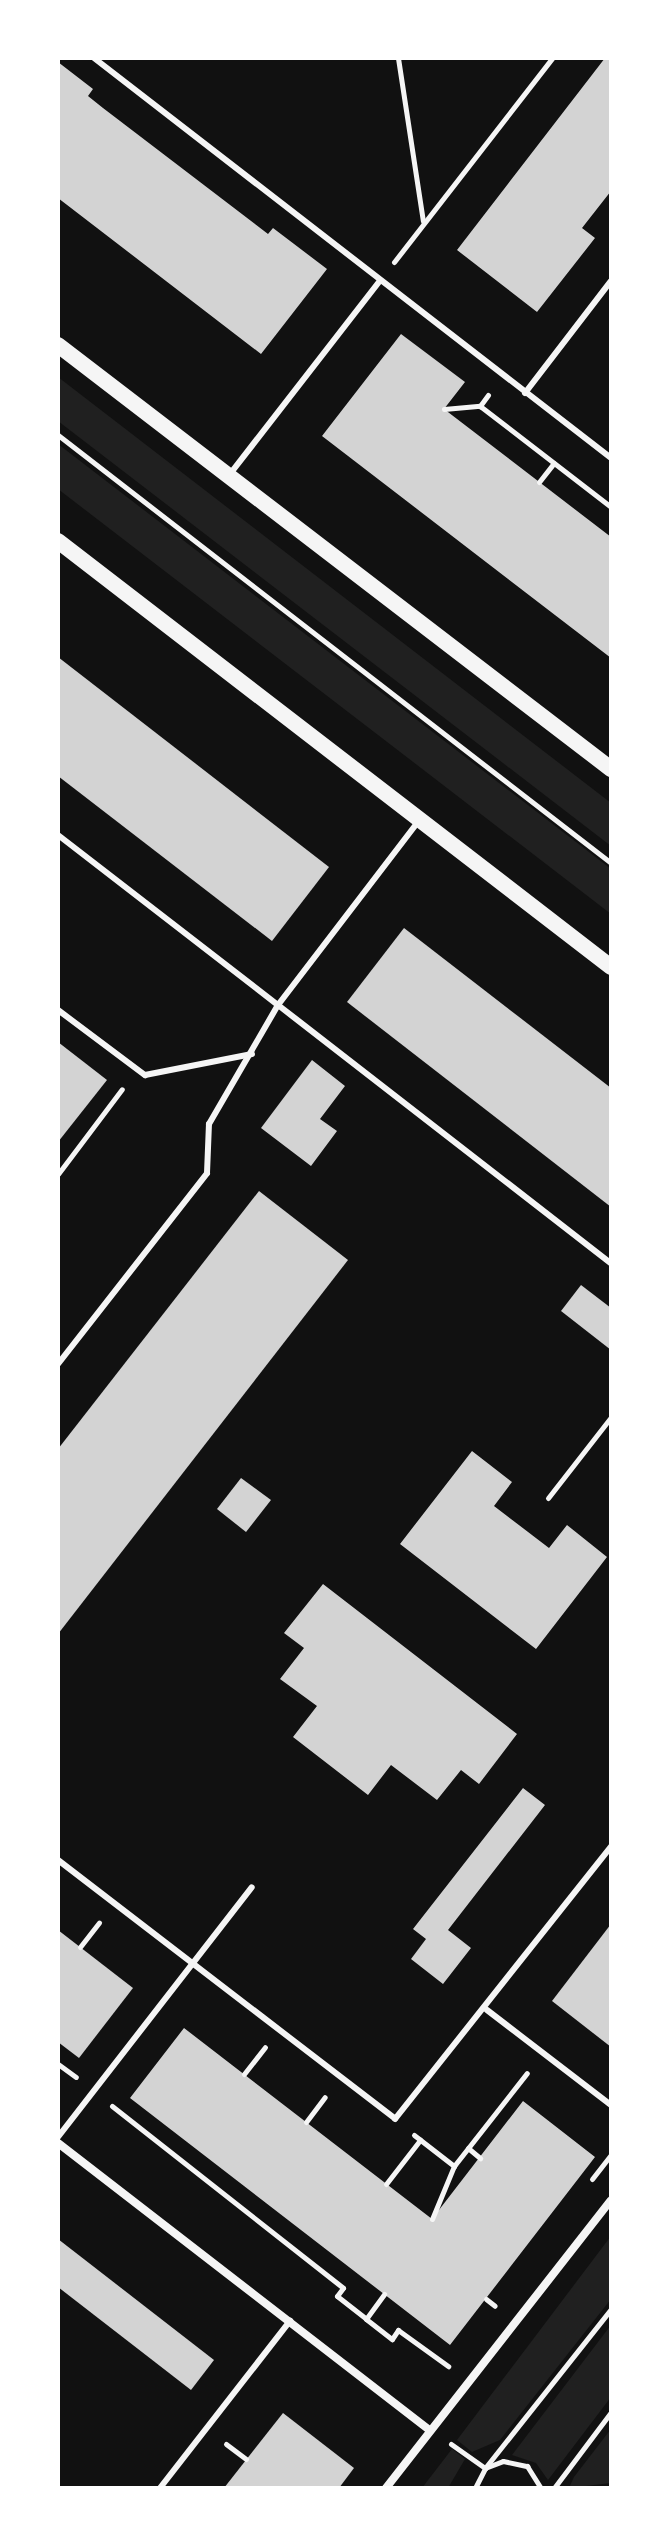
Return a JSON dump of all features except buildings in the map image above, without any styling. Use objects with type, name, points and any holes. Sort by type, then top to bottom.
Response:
[{"type":"main road","points":[[58,345],[611,769]]},
{"type":"main road","points":[[58,541],[611,967]]},
{"type":"street","points":[[58,2140],[430,2430]]},
{"type":"street","points":[[386,2488],[611,2200]]},
{"type":"lane","points":[[94,58],[379,282],[611,458]]},
{"type":"lane","points":[[525,393],[611,281]]},
{"type":"lane","points":[[230,474],[379,282]]},
{"type":"lane","points":[[58,1364],[207,1173],[209,1124],[278,1005],[419,820]]},
{"type":"lane","points":[[58,835],[611,1263]]},
{"type":"lane","points":[[58,1010],[145,1075],[189,1071],[252,1054]]},
{"type":"lane","points":[[58,1860],[395,2119],[487,2010],[611,1846]]},
{"type":"lane","points":[[58,2140],[252,1887]]},
{"type":"lane","points":[[487,2010],[611,2105]]},
{"type":"lane","points":[[160,2488],[290,2321]]},
{"type":"path","points":[[398,58],[424,222]]},
{"type":"path","points":[[379,282],[552,58]]},
{"type":"path","points":[[444,409],[480,406]]},
{"type":"path","points":[[58,435],[611,863]]},
{"type":"path","points":[[539,482],[554,463]]},
{"type":"path","points":[[58,1174],[136,1068]]},
{"type":"path","points":[[548,1498],[611,1417]]},
{"type":"path","points":[[432,2219],[454,2166],[543,2051]]},
{"type":"path","points":[[244,2074],[254,2060]]},
{"type":"path","points":[[58,2064],[343,2288],[337,2296],[366,2319],[392,2339],[398,2330],[449,2367]]},
{"type":"path","points":[[395,2119],[454,2166]]},
{"type":"path","points":[[386,2184],[420,2140]]},
{"type":"path","points":[[468,2148],[480,2158]]},
{"type":"path","points":[[366,2319],[384,2294]]},
{"type":"path","points":[[486,2299],[495,2306]]},
{"type":"path","points":[[474,2486],[611,2309]]},
{"type":"path","points":[[554,2488],[611,2412]]},
{"type":"path","points":[[430,2430],[485,2468],[520,2463],[541,2488]]},
{"type":"path","points":[[226,2444],[246,2459]]},
{"type":"shaded area","points":[[58,377],[611,803],[611,846],[58,421]]},
{"type":"shaded area","points":[[58,444],[611,869],[611,914],[58,489]]},
{"type":"shaded area","points":[[611,2236],[611,2299],[500,2440],[472,2452],[457,2440]]},
{"type":"shaded area","points":[[611,2325],[611,2397],[548,2480],[536,2463],[512,2455]]},
{"type":"shaded area","points":[[611,2429],[611,2483],[569,2488],[574,2477]]},
{"type":"shaded area","points":[[452,2449],[465,2459],[448,2488],[422,2488]]}]
